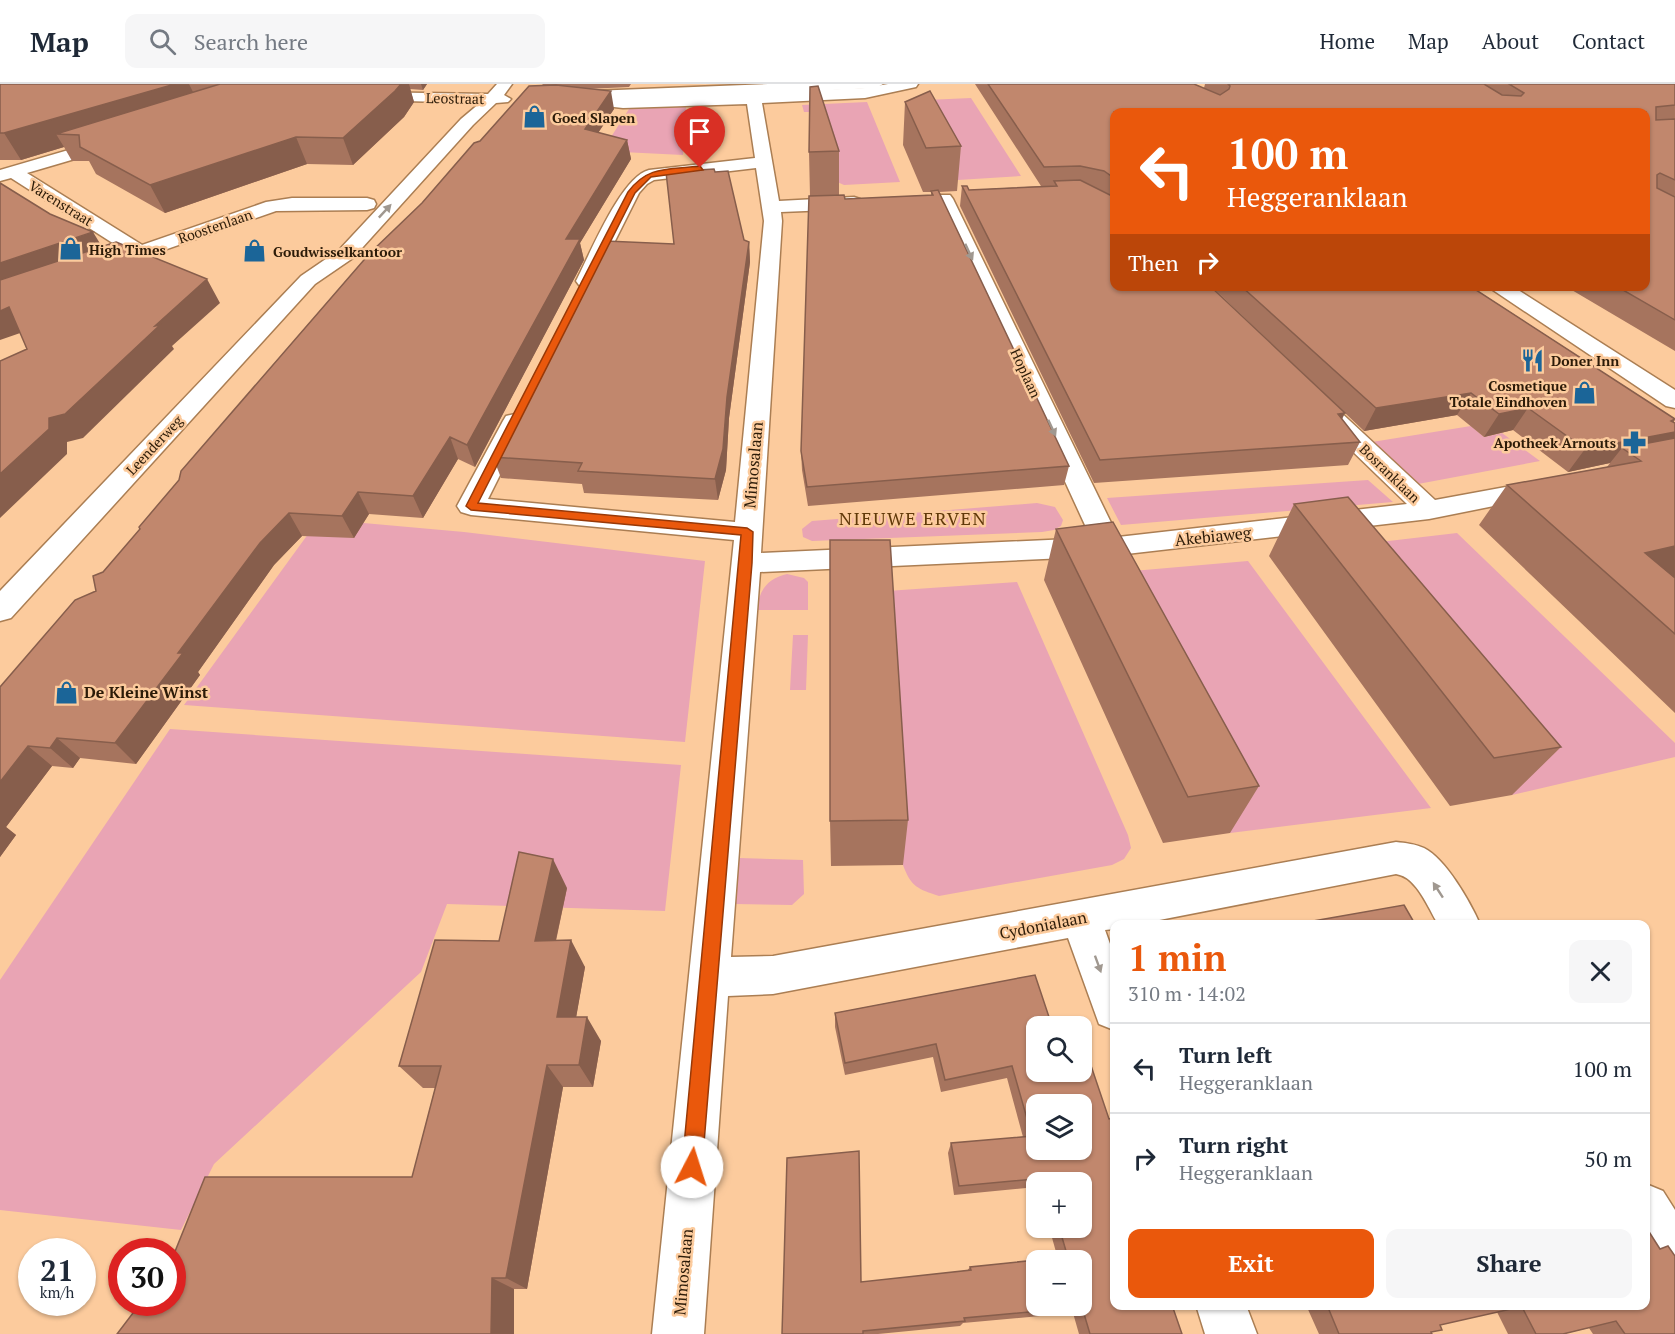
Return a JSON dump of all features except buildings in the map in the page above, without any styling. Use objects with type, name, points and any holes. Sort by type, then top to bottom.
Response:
[{"type":"street","points":[[440,113],[469,84]]},
{"type":"street","points":[[547,98],[876,84]]},
{"type":"street","points":[[564,97],[623,103],[754,99],[865,93],[911,84]]},
{"type":"street","name":"Leostraat","points":[[349,94],[453,99],[499,91],[515,98]]},
{"type":"street","name":"Leenderweg","points":[[0,610],[308,280],[346,254],[467,122],[499,91]]},
{"type":"street","name":"Mimosalaan","points":[[678,1334],[771,259],[771,207],[754,99]]},
{"type":"street","points":[[7,174],[134,135]]},
{"type":"street","points":[[577,299],[631,192],[641,180],[649,175],[666,171],[764,162]]},
{"type":"street","name":"Varenstraat","points":[[7,174],[140,252]]},
{"type":"street","points":[[352,220],[381,188]]},
{"type":"street","name":"Hoplaan","points":[[946,199],[1109,547]]},
{"type":"street","points":[[771,207],[872,202]]},
{"type":"street","name":"Roostenlaan","points":[[75,274],[273,206],[367,204]]},
{"type":"street","name":"Leenderweg","points":[[308,280],[323,252],[330,244]]},
{"type":"street","points":[[1505,291],[1675,401]]},
{"type":"street","name":"Bosranklaan","points":[[1311,398],[1429,510]]},
{"type":"street","name":"Akebiaweg","points":[[524,402],[471,506],[747,547],[1109,547],[1429,510],[1565,483]]},
{"type":"street","name":"Cydonialaan","points":[[708,977],[773,975],[1396,858],[1412,860],[1426,872],[1457,920]]},
{"type":"street","points":[[1082,918],[1110,998]]},
{"type":"street","points":[[1650,1214],[1675,1253]]},
{"type":"street","points":[[1223,1310],[1231,1334]]},
{"type":"shaded area","points":[[971,98],[1021,176],[958,180],[904,101]]},
{"type":"shaded area","points":[[867,102],[900,182],[844,185],[835,181],[814,112],[804,112],[802,105]]},
{"type":"shaded area","points":[[686,106],[683,155],[602,151],[629,109]]},
{"type":"shaded area","points":[[1471,426],[1484,437],[1502,433],[1540,461],[1418,484],[1372,442]]},
{"type":"shaded area","points":[[1368,480],[1393,502],[1121,525],[1107,498]]},
{"type":"shaded area","points":[[1037,503],[1055,507],[1063,520],[1061,526],[1042,532],[812,541],[803,537],[802,529],[812,521]]},
{"type":"shaded area","points":[[319,519],[464,532],[705,561],[685,742],[184,705]]},
{"type":"shaded area","points":[[1457,533],[1675,743],[1675,757],[1512,795],[1320,549]]},
{"type":"shaded area","points":[[1248,561],[1431,808],[1230,833],[1098,574]]},
{"type":"shaded area","points":[[787,574],[804,578],[808,582],[808,610],[757,610],[765,586],[774,579]]},
{"type":"shaded area","points":[[1017,582],[1128,835],[1131,848],[1124,859],[1112,865],[939,896],[912,883],[903,865],[887,591]]},
{"type":"shaded area","points":[[793,635],[808,635],[806,690],[790,690]]},
{"type":"shaded area","points":[[170,729],[681,765],[665,911],[447,904],[421,972],[214,1164],[181,1230],[0,1210],[0,980]]},
{"type":"shaded area","points":[[739,858],[803,860],[804,894],[792,905],[735,904]]},
{"type":"place","name":"Goed Slapen","points":[[534,117]]},
{"type":"place","name":"High Times","points":[[71,249]]},
{"type":"place","name":"Goudwisselkantoor","points":[[255,251]]},
{"type":"place","name":"Doner Inn","points":[[1533,360]]},
{"type":"place","name":"Cosmetique Totale Eindhoven","points":[[1585,393]]},
{"type":"place","name":"Apotheek Arnouts","points":[[1634,442]]},
{"type":"place","name":"De Kleine Winst","points":[[66,692]]},
{"type":"district","name":"NIEUWE ERVEN","points":[[913,518]]},
{"type":"route","points":[[692,1167],[747,532],[471,506],[631,192],[641,180],[649,175],[700,168]]}]
